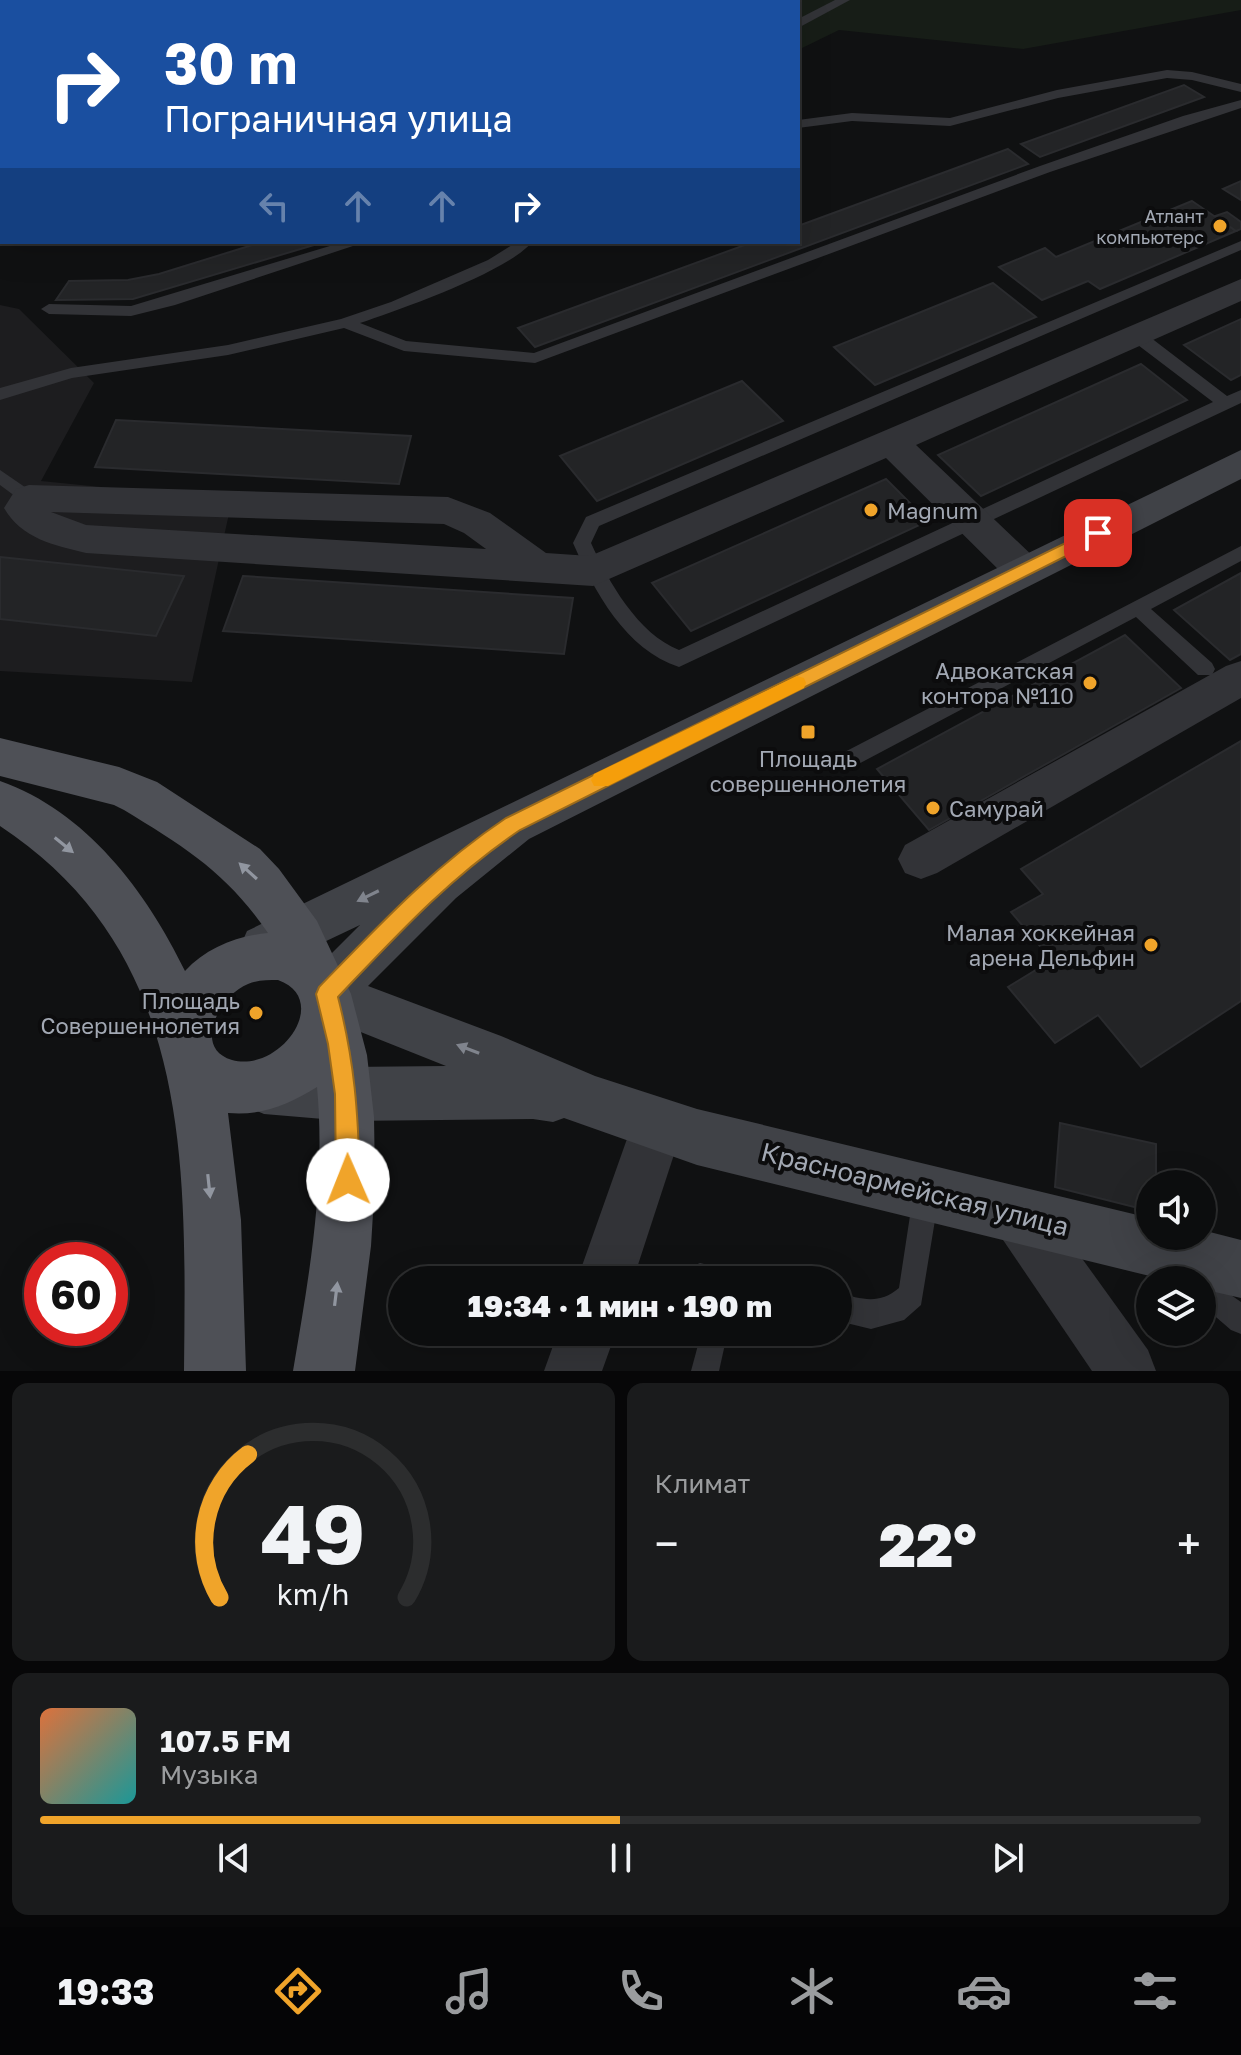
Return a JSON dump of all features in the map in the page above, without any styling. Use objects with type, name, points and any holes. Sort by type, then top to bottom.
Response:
[{"type":"main road","points":[[215,1371],[213,1229],[203,1127],[186,1024],[195,997],[210,978],[295,932],[1241,463]]},
{"type":"main road","points":[[0,757],[127,789],[217,843],[262,883],[295,932],[326,994],[339,1044],[347,1094],[348,1180],[324,1371]]},
{"type":"main road","points":[[0,801],[36,822],[91,867],[134,922],[167,986],[189,1049],[203,1073],[229,1087],[264,1087],[291,1075],[317,1049],[327,1024],[326,994],[307,966],[279,955],[241,960]]},
{"type":"main road","points":[[326,994],[424,893],[466,855],[513,824]]},
{"type":"main road","name":"Красноармейская улица","points":[[326,994],[501,1062],[591,1102],[697,1137],[926,1190],[1018,1215],[1172,1264],[1241,1269]]},
{"type":"main road","name":"Красноармейская улица","points":[[264,1087],[347,1094],[533,1092],[591,1102]]},
{"type":"street","points":[[537,567],[477,523],[448,511],[14,487],[31,520],[51,530],[86,539],[593,571],[1241,289]]},
{"type":"street","points":[[890,441],[1023,570]]},
{"type":"street","points":[[921,859],[1223,673]]},
{"type":"street","points":[[610,1266],[658,1124]]},
{"type":"street","points":[[1018,1215],[1127,1371]]},
{"type":"street","points":[[573,1371],[582,1346]]},
{"type":"lane","points":[[800,23],[844,0]]},
{"type":"lane","points":[[800,124],[852,117],[950,122],[1071,91],[1167,74],[1192,76],[1241,88]]},
{"type":"lane","points":[[345,323],[404,346],[535,358],[1059,164],[1241,104]]},
{"type":"lane","points":[[49,309],[131,311],[169,302],[352,244]]},
{"type":"lane","points":[[0,394],[71,373],[228,350],[345,323],[397,305],[493,263],[523,244]]},
{"type":"lane","points":[[1233,400],[679,659],[668,657],[653,647],[593,571],[582,543],[592,522],[1241,245]]},
{"type":"lane","points":[[1136,335],[1233,400]]},
{"type":"lane","points":[[842,763],[1241,553]]},
{"type":"lane","points":[[1137,607],[1223,673]]},
{"type":"lane","points":[[852,1310],[871,1315],[894,1310],[911,1295],[926,1190]]},
{"type":"lane","points":[[1216,1299],[1241,1320]]},
{"type":"shaded area","points":[[800,0],[1241,0],[1241,10],[1023,49],[839,30],[800,49]]},
{"type":"shaded area","points":[[0,305],[19,309],[94,383],[41,481],[232,500],[192,682],[0,671]]},
{"type":"building","points":[[1184,85],[1204,97],[1040,157],[1021,144]]},
{"type":"building","points":[[1008,149],[1028,164],[535,347],[518,328],[748,244],[800,244],[800,225]]},
{"type":"building","points":[[1241,181],[1241,200],[1223,189]]},
{"type":"building","points":[[1192,201],[1236,231],[1100,289],[1088,281],[1042,300],[999,267],[1045,248],[1056,257]]},
{"type":"building","points":[[1227,212],[1241,222],[1241,229],[1236,231],[1215,216]]},
{"type":"building","points":[[256,244],[317,244],[133,299],[56,300],[69,281],[128,280],[159,274]]},
{"type":"building","points":[[993,283],[1036,317],[875,385],[834,347]]},
{"type":"building","points":[[1241,319],[1241,375],[1231,380],[1184,345]]},
{"type":"building","points":[[1141,364],[1187,400],[981,496],[938,455]]},
{"type":"building","points":[[742,381],[783,421],[597,501],[560,456]]},
{"type":"building","points":[[116,420],[411,436],[399,484],[95,467]]},
{"type":"building","points":[[886,479],[928,521],[691,631],[652,583]]},
{"type":"building","points":[[0,557],[184,576],[156,636],[0,619]]},
{"type":"building","points":[[1241,573],[1241,654],[1230,660],[1174,610]]},
{"type":"building","points":[[243,576],[573,598],[564,654],[223,631]]},
{"type":"building","points":[[1125,635],[1181,688],[929,830],[877,769]]},
{"type":"building","points":[[1241,741],[1241,1001],[1141,1067],[1098,1015],[1055,1043],[1008,987],[1052,960],[1011,912],[1043,894],[1021,869]]},
{"type":"building","points":[[1060,1123],[1156,1144],[1156,1170],[1136,1170],[1136,1207],[1055,1187]]},
{"type":"slow traffic","points":[[601,780],[797,683]]},
{"type":"place","name":"Атлант компьютерс","points":[[1220,226]]},
{"type":"place","name":"Magnum","points":[[871,510]]},
{"type":"place","name":"Адвокатская контора №110","points":[[1090,683]]},
{"type":"place","name":"Площадь совершеннолетия","points":[[808,732]]},
{"type":"place","name":"Самурай","points":[[933,808]]},
{"type":"place","name":"Малая хоккейная арена Дельфин","points":[[1151,945]]},
{"type":"place","name":"Площадь Совершеннолетия","points":[[256,1013]]},
{"type":"route","points":[[348,1180],[347,1094],[339,1044],[326,994],[424,893],[466,855],[513,824],[1098,533]]}]
